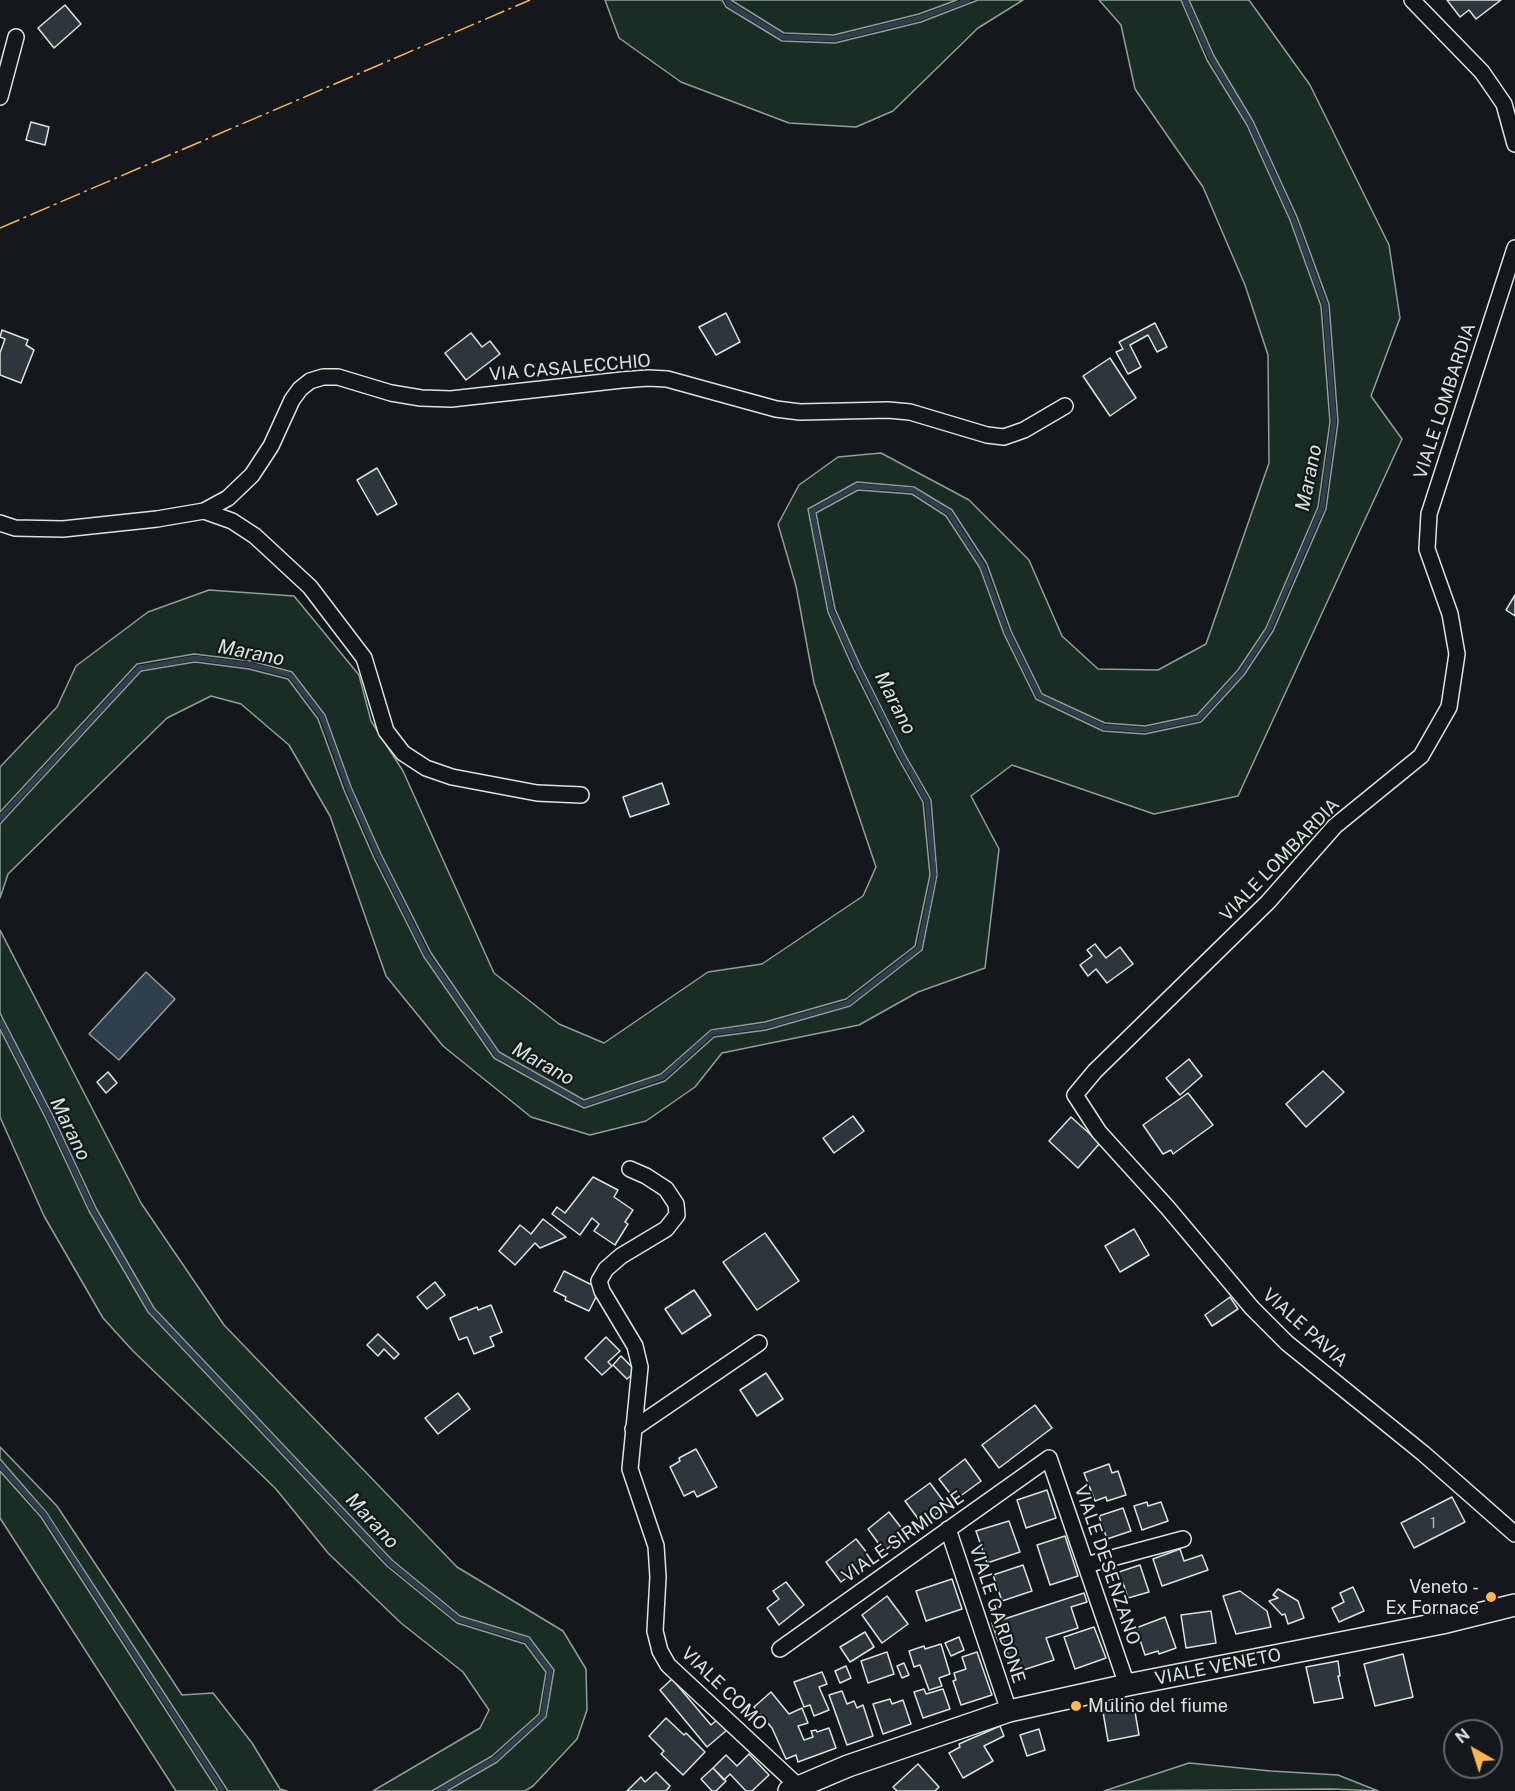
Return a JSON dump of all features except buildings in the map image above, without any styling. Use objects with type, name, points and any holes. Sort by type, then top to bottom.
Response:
[{"type":"main road","name":"VIALE VENETO","points":[[793,1788],[848,1766],[1008,1711],[1127,1685],[1442,1623],[1515,1605]]},
{"type":"street","points":[[1412,0],[1482,72],[1504,104],[1515,144]]},
{"type":"street","points":[[0,97],[16,37]]},
{"type":"street","name":"VIALE LOMBARDIA","points":[[1075,1095],[1095,1071],[1268,902],[1335,826],[1421,756],[1449,707],[1457,654],[1450,614],[1427,549],[1428,514],[1515,248]]},
{"type":"street","name":"VIA CASALECCHIO","points":[[0,523],[15,528],[63,529],[157,519],[204,511],[228,498],[252,475],[271,446],[292,400],[310,381],[323,376],[338,377],[391,393],[421,398],[451,399],[622,380],[667,379],[776,409],[800,412],[888,410],[910,412],[987,435],[1004,437],[1024,430],[1065,406]]},
{"type":"street","name":"VIA CASALECCHIO","points":[[204,511],[232,521],[255,536],[310,587],[364,658],[386,731],[403,753],[426,768],[452,777],[537,793],[581,795]]},
{"type":"street","name":"VIALE PAVIA","points":[[1075,1095],[1099,1132],[1167,1207],[1252,1308],[1287,1343],[1424,1454],[1515,1534]]},
{"type":"street","name":"VIALE COMO","points":[[630,1169],[666,1189],[676,1204],[677,1215],[666,1229],[621,1256],[606,1269],[599,1281],[602,1291],[635,1346],[640,1367],[630,1469],[656,1546],[658,1577],[655,1631],[660,1651],[668,1665],[793,1788]]},
{"type":"street","points":[[633,1429],[759,1342]]},
{"type":"street","name":"VIALE SIRMIONE","points":[[780,1649],[1049,1458]]},
{"type":"street","name":"VIALE DESENZANO","points":[[1049,1458],[1127,1685]]},
{"type":"street","name":"VIALE GARDONE","points":[[948,1529],[1008,1711]]},
{"type":"street","points":[[1086,1565],[1183,1539]]},
{"type":"green space","points":[[605,0],[722,0],[726,7],[782,41],[835,43],[921,22],[978,0],[1023,0],[978,28],[893,111],[856,127],[789,123],[681,82],[619,38]]},
{"type":"green space","points":[[731,0],[957,0],[919,14],[834,35],[784,33]]},
{"type":"green space","points":[[1099,0],[1181,0],[1207,60],[1247,125],[1290,220],[1321,306],[1330,422],[1318,507],[1266,628],[1238,670],[1197,715],[1145,726],[1105,723],[1042,694],[1011,631],[987,564],[952,510],[914,487],[857,482],[808,509],[828,612],[897,756],[923,802],[930,875],[915,946],[846,999],[765,1022],[711,1030],[661,1074],[584,1100],[499,1052],[431,953],[381,854],[351,787],[325,715],[292,672],[251,661],[194,654],[137,664],[0,812],[0,767],[57,707],[76,666],[148,612],[209,590],[294,596],[359,675],[371,721],[403,771],[494,973],[559,1024],[604,1043],[708,972],[762,964],[863,896],[876,867],[814,683],[796,586],[778,524],[799,485],[838,457],[881,453],[969,500],[1029,560],[1062,636],[1098,669],[1158,670],[1206,644],[1269,463],[1268,355],[1245,285],[1203,187],[1135,89],[1121,25]]},
{"type":"green space","points":[[1189,0],[1249,0],[1310,85],[1389,245],[1400,318],[1371,396],[1402,439],[1238,796],[1154,814],[1012,765],[971,796],[999,849],[985,968],[918,992],[859,1025],[722,1053],[695,1087],[646,1121],[590,1135],[531,1117],[443,1046],[386,976],[330,816],[289,745],[241,704],[211,696],[167,718],[8,874],[0,898],[0,824],[141,671],[195,662],[249,669],[288,679],[318,719],[344,790],[374,858],[424,957],[494,1058],[584,1108],[665,1081],[714,1037],[766,1030],[850,1006],[922,950],[937,875],[931,800],[904,753],[835,609],[816,513],[858,490],[912,494],[946,516],[980,568],[1004,634],[1036,699],[1103,731],[1145,734],[1201,722],[1244,675],[1273,631],[1326,509],[1338,422],[1329,304],[1297,217],[1253,121],[1214,56]]},
{"type":"green space","points":[[0,930],[141,1203],[224,1325],[457,1567],[563,1631],[586,1669],[587,1710],[577,1739],[533,1786],[525,1791],[447,1791],[497,1762],[546,1717],[554,1670],[529,1637],[460,1616],[392,1560],[154,1308],[96,1208],[53,1116],[0,1013]]},
{"type":"green space","points":[[0,1029],[89,1211],[148,1312],[387,1566],[457,1623],[525,1644],[546,1672],[539,1714],[492,1756],[432,1791],[373,1791],[480,1728],[489,1710],[463,1672],[401,1623],[328,1553],[276,1489],[133,1351],[103,1318],[44,1216],[0,1117]]},
{"type":"green space","points":[[0,1447],[57,1506],[182,1695],[213,1693],[252,1743],[280,1789],[287,1791],[228,1791],[46,1512],[0,1459]]},
{"type":"green space","points":[[0,1471],[41,1517],[218,1791],[176,1791],[0,1518]]},
{"type":"green space","points":[[1189,1763],[1338,1775],[1378,1791],[1332,1789],[1104,1791]]},
{"type":"water","points":[[146,972],[175,999],[119,1060],[89,1034]]},
{"type":"waterway","name":"Marano","points":[[727,0],[729,4],[783,37],[834,39],[920,18],[968,0]]},
{"type":"waterway","name":"Marano","points":[[0,818],[139,668],[195,658],[250,665],[290,675],[322,717],[348,788],[378,856],[427,955],[497,1055],[584,1104],[663,1077],[712,1033],[765,1026],[848,1003],[919,948],[934,875],[927,801],[901,754],[831,610],[812,511],[857,486],[913,490],[949,513],[983,566],[1007,632],[1039,696],[1104,727],[1145,730],[1199,718],[1241,673],[1269,629],[1322,508],[1334,422],[1325,305],[1293,218],[1250,123],[1211,58],[1185,0]]},
{"type":"waterway","name":"Marano","points":[[0,1021],[50,1118],[92,1209],[151,1310],[390,1563],[458,1619],[527,1640],[550,1671],[543,1715],[495,1759],[439,1791]]},
{"type":"waterway","name":"Marano","points":[[0,1465],[44,1514],[223,1791]]},
{"type":"power","points":[[0,228],[530,0]]},
{"type":"place","name":"Veneto - Ex Fornace","points":[[1491,1597]]},
{"type":"place","name":"Mulino del fiume","points":[[1076,1706]]}]
